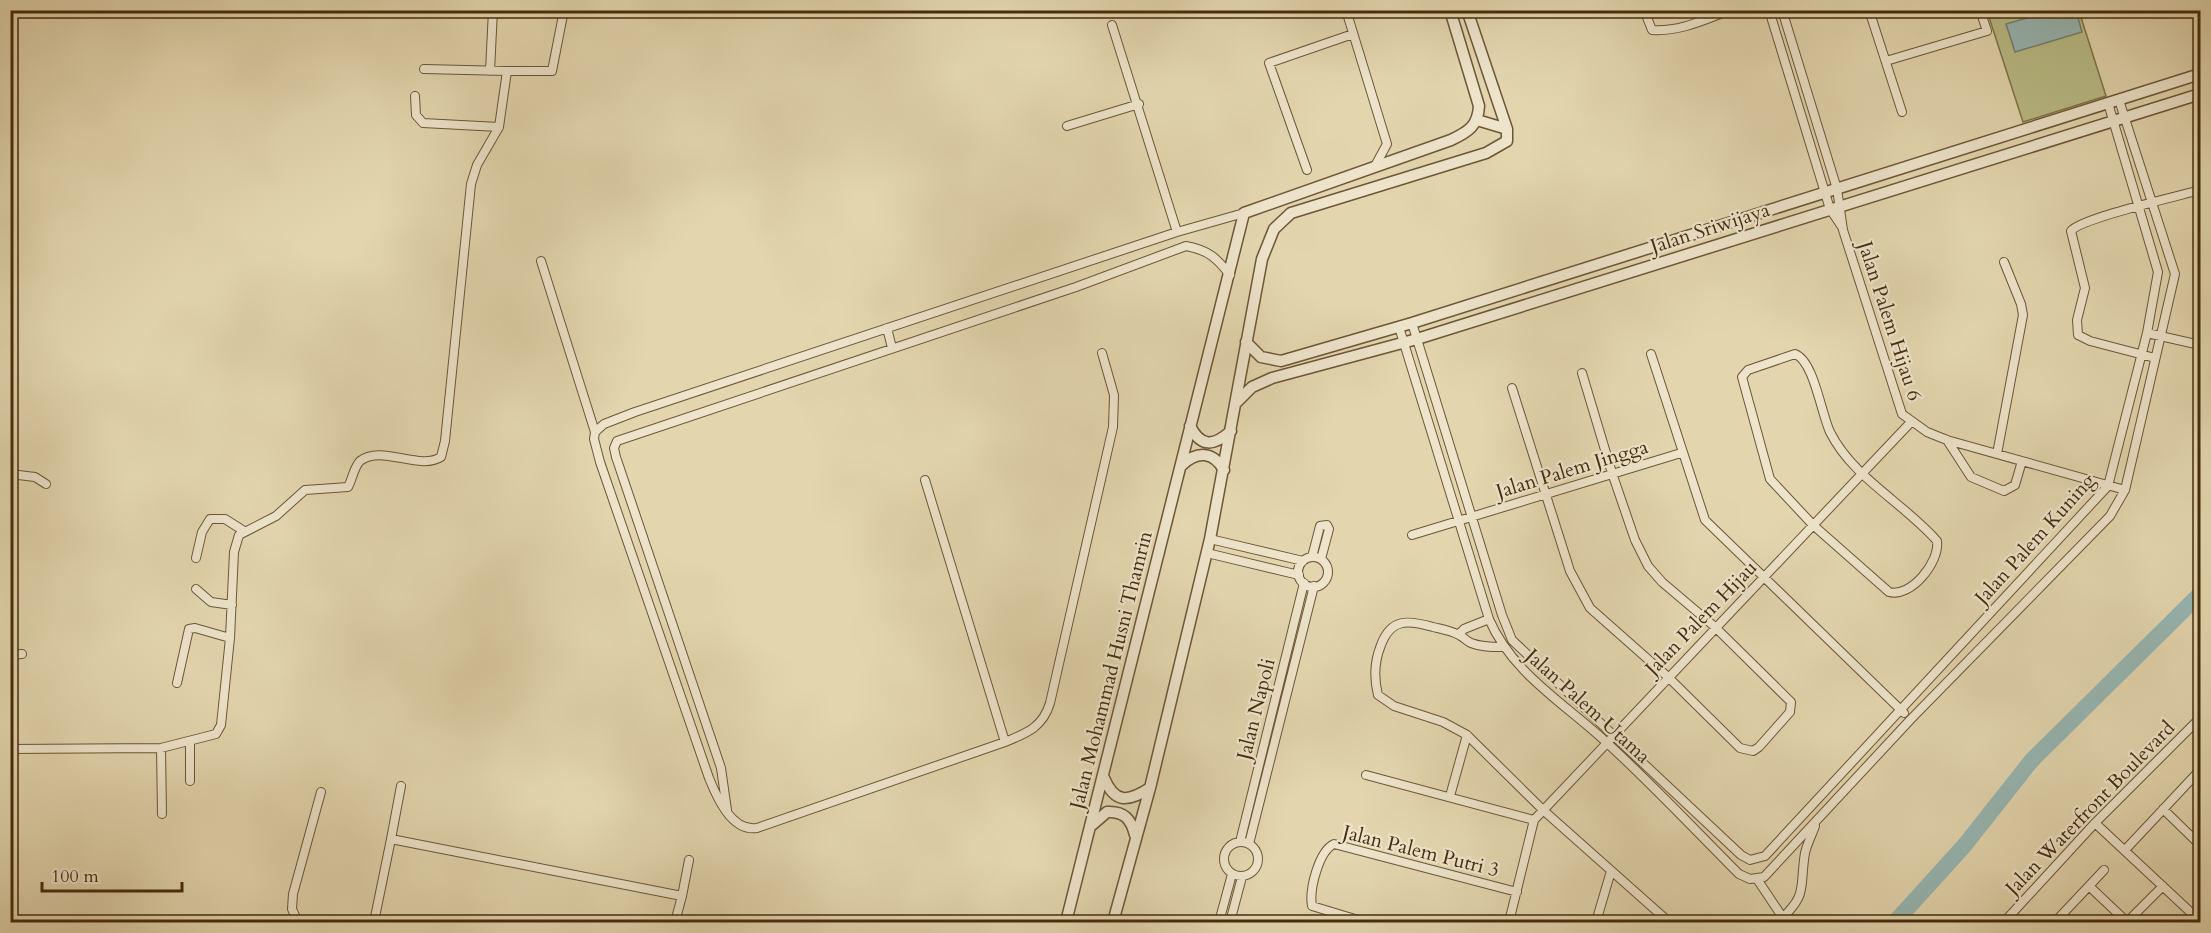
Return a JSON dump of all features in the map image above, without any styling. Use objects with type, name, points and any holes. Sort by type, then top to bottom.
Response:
[{"type":"street","points":[[490,71],[493,10]]},
{"type":"street","points":[[424,69],[552,71],[564,10]]},
{"type":"street","points":[[1346,10],[1387,144],[1375,166]]},
{"type":"street","points":[[595,432],[604,424],[635,412],[1178,232],[1244,213],[1451,140],[1472,129],[1477,120],[1479,106],[1450,10]]},
{"type":"street","points":[[1113,922],[1150,788],[1207,553],[1262,259],[1274,229],[1291,213],[1495,150],[1508,141],[1507,129],[1467,10]]},
{"type":"street","points":[[1644,10],[1652,30],[1662,31],[1674,30],[1731,10]]},
{"type":"street","points":[[1769,10],[1830,209],[1842,227]]},
{"type":"street","points":[[1782,10],[1842,205],[1842,227]]},
{"type":"street","points":[[1869,10],[1902,112]]},
{"type":"street","points":[[1886,61],[1986,31],[1980,10]]},
{"type":"street","points":[[1112,25],[1178,232]]},
{"type":"street","points":[[1306,170],[1269,63],[1353,34]]},
{"type":"street","points":[[10,749],[161,748],[213,736],[220,730],[230,638],[237,537],[244,531],[276,516],[305,490],[348,487],[358,464],[364,459],[385,457],[431,460],[441,457],[446,441],[471,184],[477,165],[499,127],[507,71]]},
{"type":"street","name":"Jalan Sriwijaya","points":[[1246,342],[1261,357],[1281,361],[1412,323],[2200,74]]},
{"type":"street","name":"Jalan Sriwijaya","points":[[1236,403],[1252,387],[1272,378],[1406,348],[1842,205],[2200,94]]},
{"type":"street","points":[[415,96],[416,115],[423,123],[499,127]]},
{"type":"street","points":[[2114,101],[2120,120]]},
{"type":"street","points":[[1067,126],[1139,104]]},
{"type":"street","points":[[1477,120],[1507,129]]},
{"type":"street","name":"Jalan Palem Kuning","points":[[1753,879],[1764,877],[1911,719],[2110,516],[2125,490],[2175,274],[2130,132],[2120,120]]},
{"type":"street","name":"Jalan Palem Kuning","points":[[1765,856],[2108,486],[2147,333],[2158,272],[2118,135],[2120,120]]},
{"type":"street","points":[[2156,358],[2090,341],[2077,332],[2085,288],[2071,231],[2091,221],[2200,190]]},
{"type":"street","name":"Jalan Mohammad Husni Thamrin","points":[[1066,922],[1244,213]]},
{"type":"street","name":"Jalan Palem Hijau 6","points":[[1842,227],[1897,405],[1911,422]]},
{"type":"street","points":[[727,811],[721,768],[616,457],[615,442],[629,435],[1076,287],[1186,246],[1203,249],[1217,257],[1230,275]]},
{"type":"street","points":[[542,261],[595,432],[594,439],[600,462],[708,778],[727,811],[740,826],[757,828],[1005,742],[1036,728],[1045,717],[1113,428],[1114,395],[1102,353]]},
{"type":"street","points":[[1997,454],[2023,315],[2004,262]]},
{"type":"street","name":"Jalan Palem Utama","points":[[1412,323],[1502,615],[1512,640],[1740,855],[1750,860],[1765,856]]},
{"type":"street","name":"Jalan Palem Utama","points":[[1399,327],[1489,620],[1502,647],[1524,671],[1606,741],[1739,874],[1753,879],[1781,920]]},
{"type":"street","points":[[887,328],[892,348]]},
{"type":"street","points":[[2147,333],[2200,345]]},
{"type":"street","points":[[1651,354],[1681,453],[1705,520],[1899,710],[1911,719]]},
{"type":"street","points":[[1795,354],[1800,356],[1812,377],[1833,436],[1862,473],[1937,541],[1937,554],[1932,564],[1906,591],[1898,594],[1889,592],[1813,525],[1770,479],[1743,383],[1744,372],[1795,354]]},
{"type":"street","points":[[1512,388],[1573,579],[1582,596],[1590,608],[1668,677],[1740,748],[1753,751],[1790,712],[1791,702],[1714,627],[1662,582],[1648,566],[1635,540],[1612,473],[1582,373]]},
{"type":"street","points":[[1911,422],[1947,440],[2125,490]]},
{"type":"street","name":"Jalan Palem Hijau","points":[[1534,820],[1606,741],[1911,422]]},
{"type":"street","points":[[1190,426],[1199,440],[1206,444],[1218,442],[1231,431]]},
{"type":"street","points":[[1947,440],[1971,477],[2004,490],[2015,485],[2022,461]]},
{"type":"street","name":"Jalan Palem Jingga","points":[[1472,517],[1681,453]]},
{"type":"street","points":[[1182,465],[1203,454],[1216,458],[1224,470]]},
{"type":"street","points":[[10,474],[35,477],[46,484]]},
{"type":"street","points":[[925,480],[1005,742]]},
{"type":"street","points":[[1412,535],[1472,517]]},
{"type":"street","points":[[196,558],[202,532],[210,519],[225,519],[244,531]]},
{"type":"street","points":[[1210,539],[1312,559],[1299,575]]},
{"type":"street","points":[[1207,553],[1299,575],[1305,584],[1314,586]]},
{"type":"street","name":"Jalan Napoli","points":[[1237,876],[1252,873],[1259,862],[1257,851],[1249,844],[1314,586],[1323,582],[1327,576],[1327,567],[1312,559]]},
{"type":"street","name":"Jalan Napoli","points":[[1237,876],[1226,867],[1224,857],[1228,848],[1239,842],[1305,584]]},
{"type":"street","points":[[196,589],[211,602],[232,605]]},
{"type":"street","points":[[1459,634],[1471,626],[1489,620]]},
{"type":"street","points":[[1502,647],[1482,647],[1468,642],[1459,634],[1408,621],[1395,624],[1386,633],[1379,648],[1374,676],[1378,695],[1384,701],[1443,722],[1467,735],[1543,810],[1663,921]]},
{"type":"street","points":[[177,682],[189,629],[195,628],[230,638]]},
{"type":"street","points":[[10,655],[21,654]]},
{"type":"street","name":"Jalan Waterfront Boulevard","points":[[2004,922],[2096,823],[2200,717]]},
{"type":"street","points":[[1450,796],[1467,735]]},
{"type":"street","points":[[190,742],[190,781]]},
{"type":"street","points":[[161,748],[162,814]]},
{"type":"street","points":[[2124,850],[2200,770]]},
{"type":"street","points":[[1366,775],[1534,820],[1509,922]]},
{"type":"street","points":[[1104,778],[1109,789],[1124,799],[1132,798],[1150,788]]},
{"type":"street","points":[[374,922],[401,786]]},
{"type":"street","points":[[298,922],[292,909],[293,894],[321,792]]},
{"type":"street","points":[[2163,809],[2200,845]]},
{"type":"street","points":[[1090,827],[1107,812],[1117,811],[1126,815],[1132,823],[1136,838]]},
{"type":"street","name":"Jalan Palem Kuning","points":[[1781,920],[1803,890],[1806,850],[1817,821]]},
{"type":"street","points":[[2096,823],[2200,920]]},
{"type":"street","points":[[391,839],[682,896]]},
{"type":"street","points":[[1239,842],[1249,844]]},
{"type":"street","name":"Jalan Palem Putri 3","points":[[1365,922],[1312,906],[1312,895],[1324,852],[1334,844],[1516,892]]},
{"type":"street","points":[[675,922],[689,861]]},
{"type":"street","points":[[2055,922],[2104,870]]},
{"type":"street","points":[[1596,922],[1611,871]]},
{"type":"street","name":"Jalan Napoli","points":[[1219,922],[1237,876]]},
{"type":"street","name":"Jalan Napoli","points":[[1230,922],[1237,876]]},
{"type":"street","points":[[2089,886],[2127,922],[2163,886]]},
{"type":"green space","points":[[1987,11],[2079,11],[2106,96],[2023,122]]},
{"type":"water","points":[[2051,11],[2076,11],[2082,32],[2015,52],[2006,24]]},
{"type":"waterway","points":[[1895,922],[1964,846],[2032,760],[2200,594]]}]
